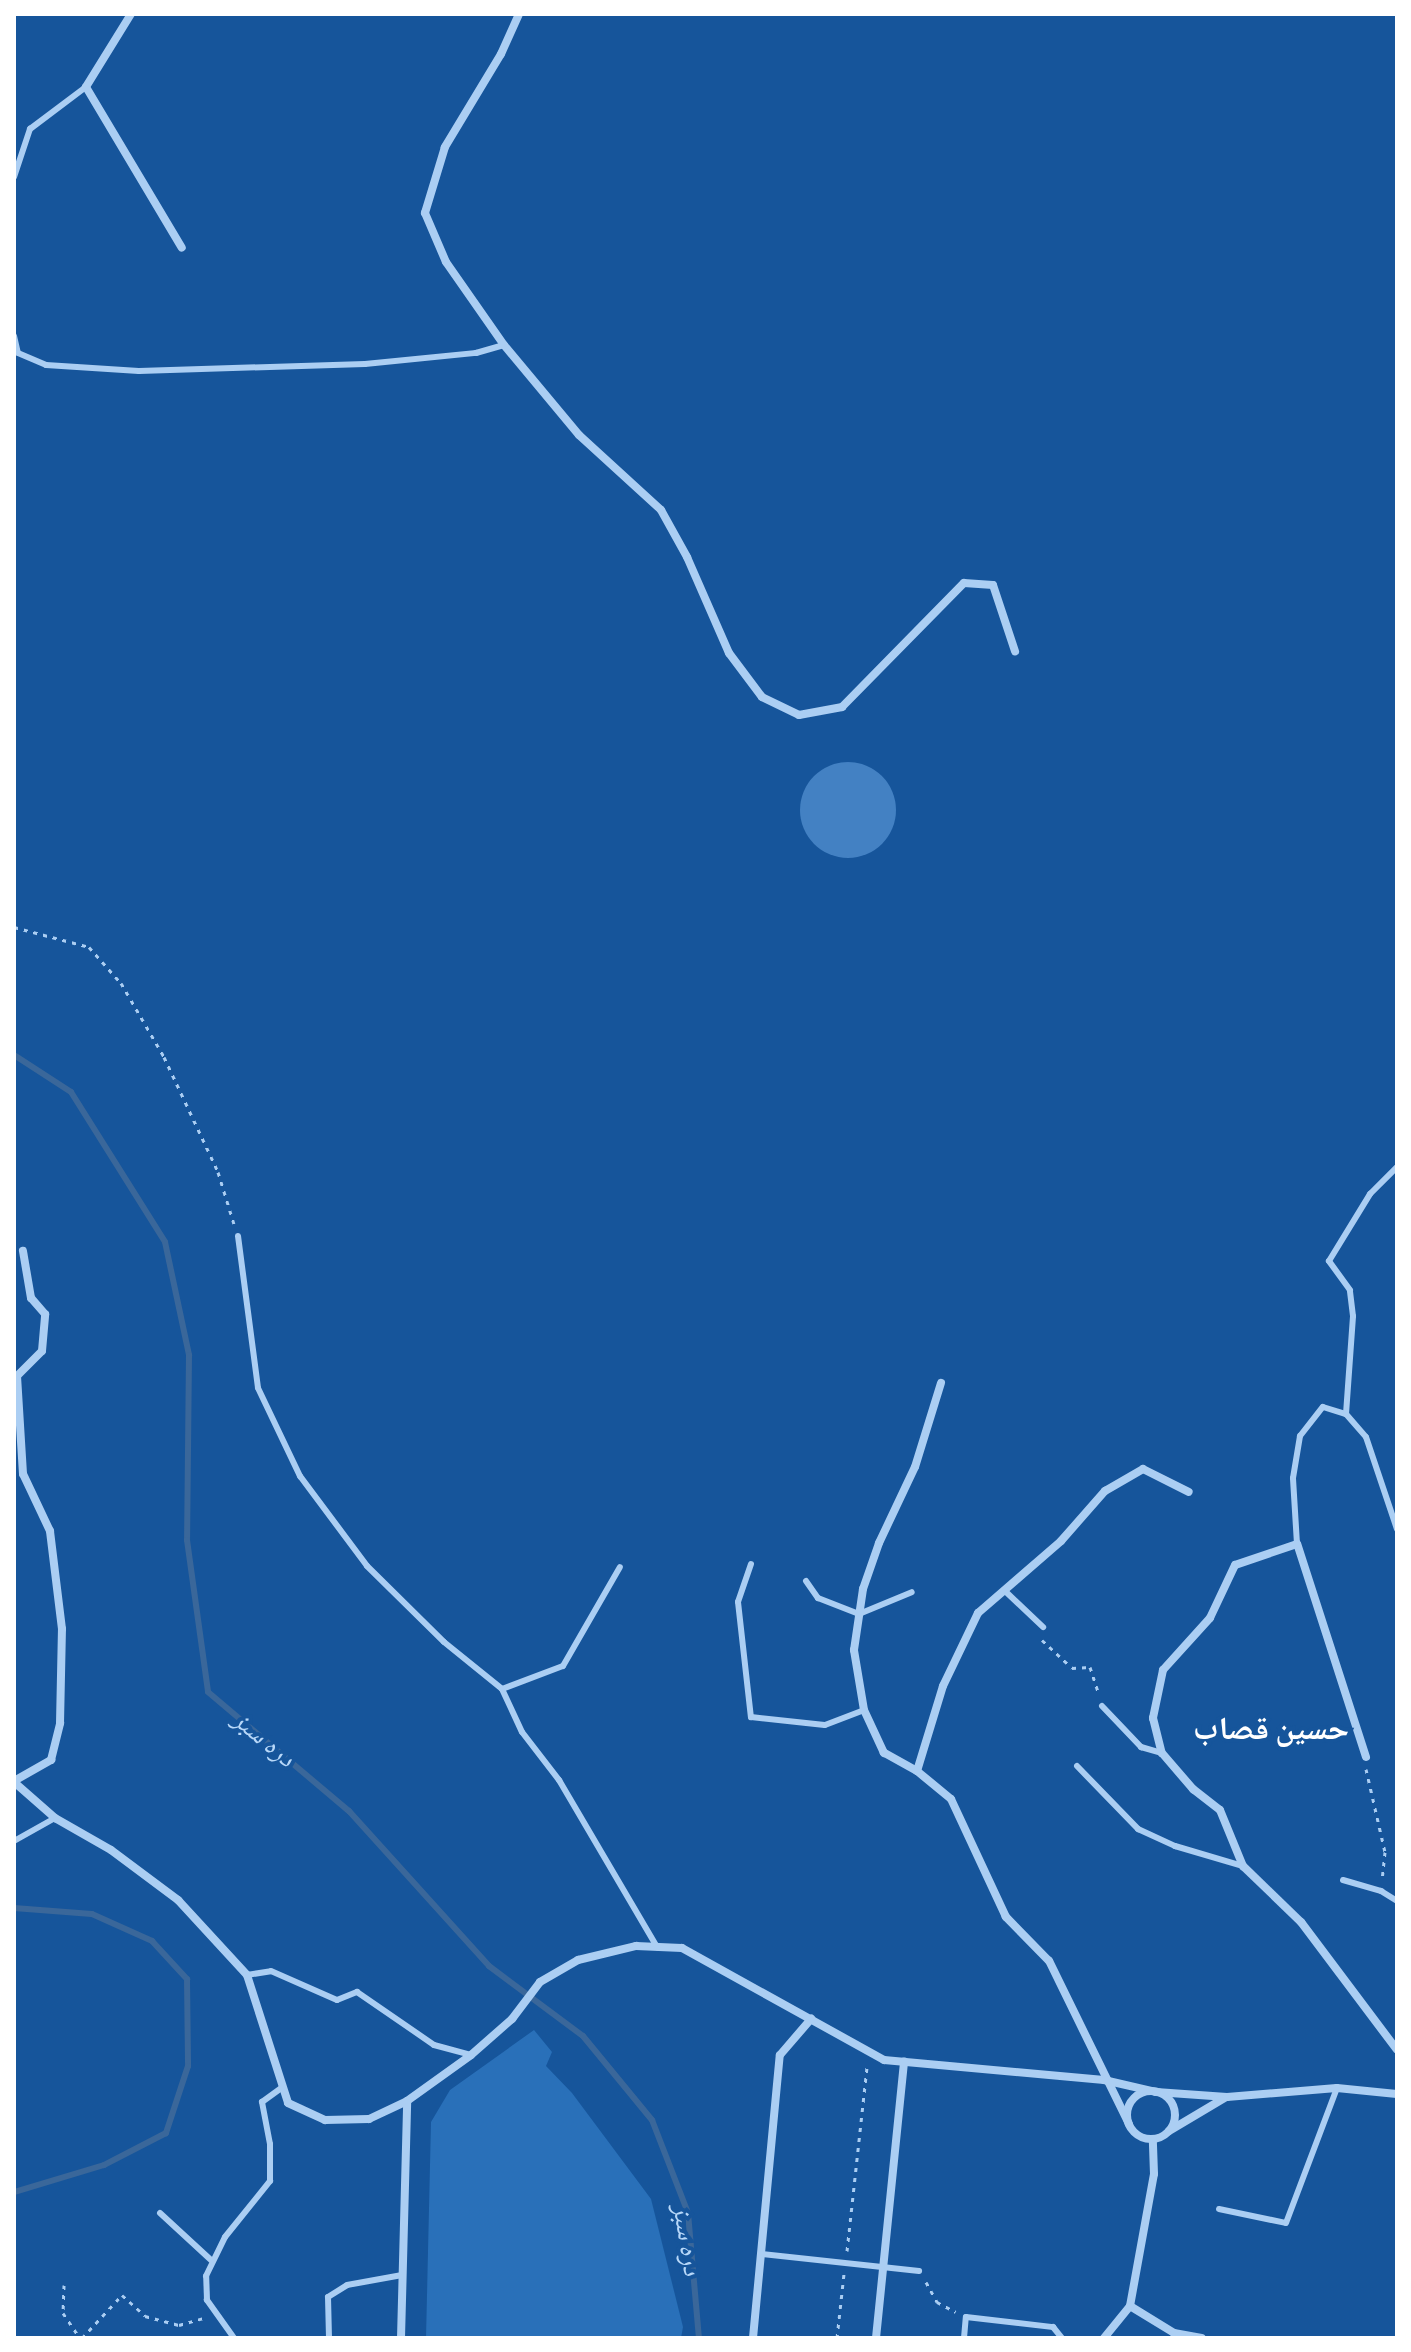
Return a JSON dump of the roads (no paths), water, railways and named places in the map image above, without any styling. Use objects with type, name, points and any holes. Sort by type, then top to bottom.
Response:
[{"type":"street","points":[[131,14],[86,87],[182,248]]},
{"type":"street","points":[[519,14],[501,54],[445,147],[425,213],[446,262],[504,345],[579,435],[661,510],[687,557],[729,653],[762,697],[799,715],[842,707],[964,583],[993,585],[1015,651]]},
{"type":"street","points":[[23,1251],[31,1298],[45,1314],[42,1351],[17,1376],[23,1474],[50,1531],[62,1645],[60,1723],[51,1760],[14,1782],[55,1818],[111,1850],[178,1900],[247,1975],[288,2103],[325,2120],[369,2119],[407,2101],[471,2055],[512,2019],[540,1982],[578,1960],[636,1946],[682,1948],[884,2060],[1104,2080],[1156,2092],[1227,2097],[1337,2088],[1397,2094]]},
{"type":"street","points":[[941,1383],[915,1467],[879,1543],[863,1589],[854,1650],[864,1710],[884,1753],[917,1771],[951,1799],[1006,1917],[1049,1961],[1104,2080],[1129,2124],[1139,2135],[1153,2139],[1167,2133],[1227,2097]]},
{"type":"street","points":[[917,1771],[943,1686],[978,1613],[1061,1541],[1105,1491],[1143,1469],[1189,1492]]},
{"type":"street","points":[[1366,1757],[1297,1544],[1235,1565],[1210,1618],[1163,1670],[1153,1718],[1162,1753],[1193,1789],[1220,1810],[1243,1866],[1301,1922],[1397,2050]]},
{"type":"street","points":[[753,2338],[780,2055],[811,2019]]},
{"type":"street","points":[[876,2338],[904,2061]]},
{"type":"street","points":[[1129,2124],[1128,2110],[1136,2097],[1156,2092]]},
{"type":"street","points":[[1156,2092],[1173,2106],[1174,2121],[1167,2133]]},
{"type":"street","points":[[401,2338],[407,2101]]},
{"type":"street","points":[[1104,2338],[1130,2306],[1154,2174],[1153,2139]]},
{"type":"street","points":[[1130,2306],[1174,2333],[1202,2338]]},
{"type":"lane","points":[[14,177],[30,129],[86,87]]},
{"type":"lane","points":[[14,336],[16,356],[46,365],[139,371],[365,364],[476,353],[504,345]]},
{"type":"lane","points":[[1346,1414],[1353,1316],[1350,1290],[1329,1261],[1370,1194],[1397,1167]]},
{"type":"lane","points":[[238,1236],[258,1388],[300,1476],[367,1566],[444,1642],[502,1689],[522,1732],[559,1780],[657,1947]]},
{"type":"lane","points":[[1297,1544],[1293,1478],[1300,1436],[1323,1407],[1346,1414],[1366,1437],[1397,1529]]},
{"type":"lane","points":[[751,1564],[738,1602],[751,1717],[825,1725],[864,1710]]},
{"type":"lane","points":[[502,1689],[563,1666],[620,1567]]},
{"type":"lane","points":[[806,1581],[818,1598],[859,1614],[912,1592]]},
{"type":"lane","points":[[1004,1590],[1043,1627]]},
{"type":"lane","points":[[1102,1706],[1141,1747],[1162,1753]]},
{"type":"lane","points":[[1077,1766],[1138,1829],[1175,1846],[1243,1866]]},
{"type":"lane","points":[[14,1841],[55,1818]]},
{"type":"lane","points":[[1343,1880],[1381,1891],[1397,1901]]},
{"type":"lane","points":[[247,1975],[271,1971],[337,2000],[357,1992],[434,2045],[471,2055]]},
{"type":"lane","points":[[234,2338],[207,2300],[206,2276],[211,2260],[270,2181],[270,2144],[262,2102],[283,2087]]},
{"type":"lane","points":[[1219,2209],[1286,2223],[1337,2088]]},
{"type":"lane","points":[[160,2213],[211,2260]]},
{"type":"lane","points":[[761,2254],[919,2271]]},
{"type":"lane","points":[[329,2338],[328,2297],[347,2285],[402,2275]]},
{"type":"lane","points":[[964,2338],[966,2317],[1053,2327],[1062,2338]]},
{"type":"waterway","name":"دره سبز","points":[[14,1055],[71,1092],[165,1242],[189,1355],[187,1540],[208,1692],[349,1811],[489,1966],[583,2036],[652,2120],[688,2213],[699,2338]]},
{"type":"waterway","points":[[14,1908],[92,1914],[152,1941],[187,1979],[188,2066],[166,2133],[104,2165],[14,2192]]},
{"type":"district","name":"حسین قصاب","points":[[1271,1729]]}]
